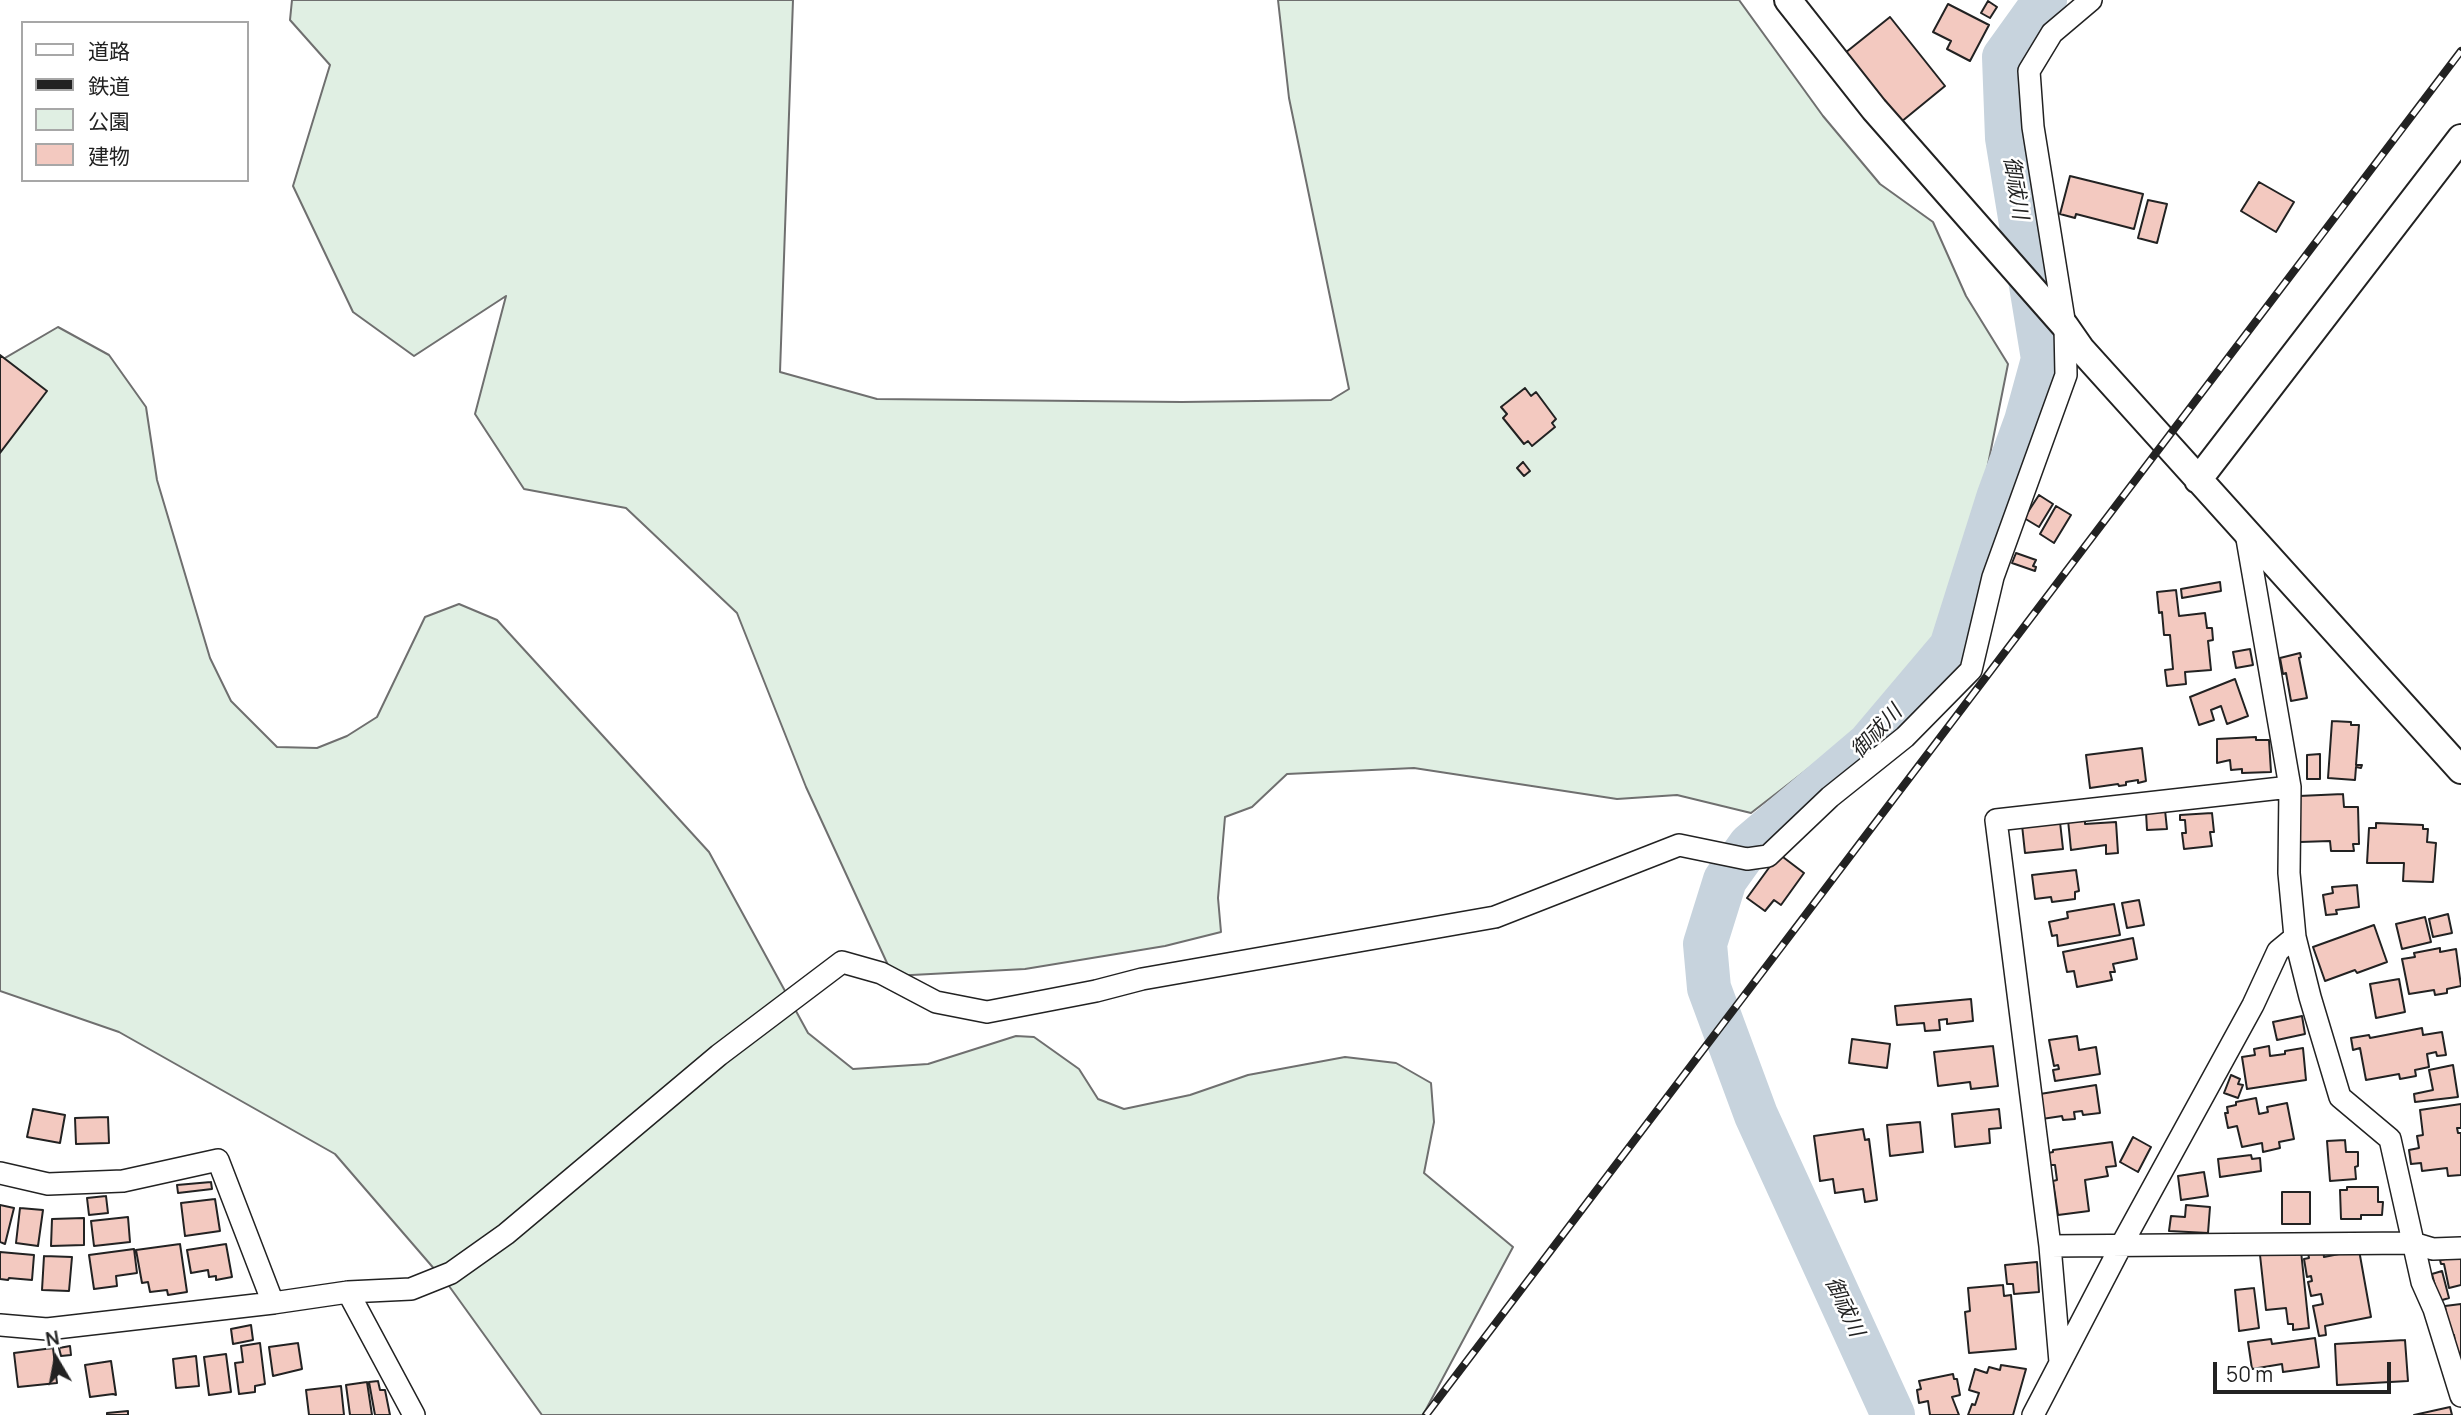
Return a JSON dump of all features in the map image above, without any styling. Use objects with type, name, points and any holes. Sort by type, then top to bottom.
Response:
[{"type":"street","points":[[1788,0],[1874,109],[2065,326],[2081,349],[2461,770]]},
{"type":"street","points":[[0,1325],[47,1329],[348,1292],[411,1289],[451,1273],[506,1234],[719,1055],[842,962],[881,973],[936,1002],[987,1013],[1142,979],[1495,917],[1679,845],[1738,858],[1768,856],[1830,797],[1905,737],[1971,670],[1993,577],[2066,375],[2065,326],[2033,127],[2029,71],[2052,33],[2091,0]]},
{"type":"street","points":[[2198,480],[2461,138]]},
{"type":"street","points":[[2246,533],[2290,787],[2289,873],[2295,937],[2340,1097],[2390,1139],[2422,1282],[2434,1309],[2461,1395]]},
{"type":"street","points":[[2060,1362],[2050,1246],[1996,820],[2290,787]]},
{"type":"street","points":[[2038,1411],[2060,1362],[2253,1005],[2278,951],[2295,937]]},
{"type":"street","points":[[0,1173],[48,1184],[123,1181],[218,1160],[273,1303]]},
{"type":"street","points":[[2050,1246],[2413,1243],[2433,1249],[2461,1248]]},
{"type":"street","points":[[348,1292],[414,1415]]},
{"type":"green space","points":[[292,0],[793,0],[780,372],[877,399],[1182,402],[1331,400],[1349,389],[1289,98],[1278,0],[1739,0],[1823,116],[1880,184],[1933,222],[1966,296],[2008,364],[1973,540],[1935,645],[1875,717],[1751,813],[1677,795],[1617,799],[1414,768],[1287,774],[1252,807],[1225,817],[1218,898],[1221,932],[1165,946],[1025,969],[893,976],[806,787],[737,613],[626,508],[524,489],[475,414],[506,296],[414,356],[353,312],[293,186],[330,65],[290,20]]},
{"type":"green space","points":[[58,327],[109,355],[146,407],[157,480],[210,658],[231,701],[277,747],[317,748],[347,736],[377,717],[425,617],[459,604],[497,620],[709,852],[808,1033],[853,1069],[928,1064],[1016,1036],[1034,1037],[1079,1069],[1098,1099],[1124,1109],[1190,1095],[1248,1075],[1345,1057],[1396,1063],[1431,1083],[1434,1122],[1424,1173],[1513,1247],[1423,1415],[542,1415],[449,1286],[335,1154],[119,1032],[0,991],[0,361]]},
{"type":"building","points":[[1988,1],[1997,7],[1990,18],[1981,13]]},
{"type":"building","points":[[1948,4],[1989,25],[1970,61],[1947,49],[1951,41],[1933,32]]},
{"type":"building","points":[[1890,17],[1945,86],[1901,122],[1845,53]]},
{"type":"building","points":[[2070,176],[2143,194],[2134,229],[2076,214],[2075,218],[2060,214]]},
{"type":"building","points":[[2259,182],[2294,202],[2276,232],[2241,211]]},
{"type":"building","points":[[2148,200],[2167,204],[2157,243],[2138,238]]},
{"type":"building","points":[[0,355],[47,391],[0,453]]},
{"type":"building","points":[[1525,388],[1531,396],[1536,392],[1556,419],[1552,423],[1555,427],[1532,446],[1528,441],[1524,444],[1503,418],[1507,414],[1501,407]]},
{"type":"building","points":[[1523,462],[1530,471],[1524,476],[1517,468]]},
{"type":"building","points":[[2039,495],[2053,504],[2039,527],[2024,518]]},
{"type":"building","points":[[2056,506],[2071,515],[2054,543],[2040,534]]},
{"type":"building","points":[[2016,553],[2036,560],[2033,566],[2036,567],[2035,571],[2012,563]]},
{"type":"building","points":[[2220,582],[2221,591],[2182,598],[2181,589]]},
{"type":"building","points":[[2176,590],[2179,616],[2205,613],[2207,628],[2212,628],[2213,640],[2208,641],[2211,670],[2185,672],[2186,684],[2167,686],[2165,670],[2173,669],[2170,635],[2164,635],[2157,592]]},
{"type":"building","points":[[2250,649],[2253,665],[2236,668],[2233,652]]},
{"type":"building","points":[[2300,653],[2307,698],[2291,701],[2280,658]]},
{"type":"building","points":[[2235,679],[2248,716],[2227,724],[2221,706],[2211,710],[2214,720],[2199,725],[2190,697]]},
{"type":"building","points":[[2332,721],[2359,725],[2356,765],[2362,765],[2361,768],[2356,767],[2355,780],[2328,778]]},
{"type":"building","points":[[2256,737],[2256,740],[2269,740],[2271,772],[2242,773],[2242,769],[2231,770],[2230,760],[2217,763],[2217,739]]},
{"type":"building","points":[[2142,748],[2146,781],[2090,788],[2086,755]]},
{"type":"building","points":[[2320,754],[2320,779],[2307,779],[2307,755]]},
{"type":"building","points":[[2343,794],[2344,807],[2358,807],[2359,844],[2353,844],[2354,851],[2331,851],[2330,841],[2300,842],[2299,796]]},
{"type":"building","points":[[2165,810],[2167,829],[2147,830],[2146,812]]},
{"type":"building","points":[[2212,813],[2212,846],[2184,849],[2182,833],[2186,833],[2185,820],[2180,820],[2180,815]]},
{"type":"building","points":[[2085,819],[2085,824],[2116,822],[2118,853],[2106,854],[2106,845],[2071,850],[2068,820]]},
{"type":"building","points":[[2060,822],[2063,849],[2025,853],[2022,825]]},
{"type":"building","points":[[2376,823],[2423,825],[2423,829],[2428,829],[2427,842],[2436,843],[2433,882],[2403,881],[2404,863],[2367,863],[2369,828],[2376,828]]},
{"type":"building","points":[[1779,854],[1804,873],[1781,905],[1774,900],[1765,911],[1747,898]]},
{"type":"building","points":[[2076,870],[2079,891],[2075,892],[2075,899],[2052,902],[2051,897],[2035,899],[2032,875]]},
{"type":"building","points":[[2357,885],[2359,907],[2336,910],[2337,914],[2326,915],[2323,895],[2333,893],[2332,887]]},
{"type":"building","points":[[2139,900],[2144,925],[2127,928],[2122,903]]},
{"type":"building","points":[[2114,904],[2120,935],[2058,946],[2057,935],[2052,936],[2049,922],[2068,918],[2067,912]]},
{"type":"building","points":[[2448,914],[2452,933],[2433,937],[2429,919]]},
{"type":"building","points":[[2425,917],[2431,942],[2402,949],[2396,924]]},
{"type":"building","points":[[2374,925],[2387,962],[2325,981],[2313,947]]},
{"type":"building","points":[[2133,938],[2137,959],[2113,964],[2115,972],[2110,972],[2112,980],[2077,987],[2074,971],[2067,972],[2063,952]]},
{"type":"building","points":[[2440,948],[2440,952],[2456,949],[2461,986],[2435,995],[2434,990],[2409,994],[2402,959],[2415,957],[2414,953]]},
{"type":"building","points":[[2399,979],[2405,1012],[2376,1018],[2370,984]]},
{"type":"building","points":[[1971,999],[1973,1021],[1947,1024],[1947,1019],[1939,1020],[1940,1030],[1925,1031],[1924,1023],[1897,1025],[1895,1006]]},
{"type":"building","points":[[2302,1016],[2305,1034],[2277,1040],[2273,1022]]},
{"type":"building","points":[[2422,1028],[2423,1035],[2442,1032],[2446,1055],[2437,1056],[2436,1052],[2427,1054],[2429,1067],[2415,1070],[2416,1076],[2400,1079],[2399,1074],[2366,1080],[2360,1048],[2353,1050],[2351,1038],[2369,1035],[2370,1038]]},
{"type":"building","points":[[2077,1036],[2079,1050],[2096,1047],[2100,1074],[2055,1081],[2053,1070],[2059,1069],[2058,1065],[2054,1066],[2049,1040]]},
{"type":"building","points":[[1852,1039],[1890,1044],[1887,1068],[1849,1063]]},
{"type":"building","points":[[1993,1046],[1998,1086],[1971,1089],[1970,1082],[1938,1086],[1934,1052]]},
{"type":"building","points":[[2269,1046],[2270,1056],[2303,1048],[2306,1080],[2247,1089],[2242,1057],[2255,1055],[2254,1049]]},
{"type":"building","points":[[2453,1065],[2458,1097],[2415,1102],[2414,1094],[2433,1090],[2429,1070]]},
{"type":"building","points":[[2231,1075],[2240,1079],[2238,1084],[2243,1085],[2238,1098],[2224,1093]]},
{"type":"building","points":[[2096,1085],[2100,1113],[2083,1115],[2082,1111],[2074,1112],[2075,1119],[2063,1120],[2062,1116],[2042,1119],[2040,1094]]},
{"type":"building","points":[[2256,1098],[2259,1114],[2268,1112],[2267,1107],[2287,1103],[2294,1139],[2279,1142],[2280,1148],[2263,1152],[2262,1143],[2242,1147],[2237,1126],[2228,1128],[2225,1113],[2228,1113],[2227,1107],[2236,1105],[2236,1102]]},
{"type":"building","points":[[2461,1104],[2461,1128],[2457,1128],[2458,1133],[2461,1133],[2461,1175],[2448,1176],[2447,1168],[2422,1171],[2421,1163],[2411,1164],[2409,1150],[2419,1148],[2417,1136],[2423,1135],[2420,1110]]},
{"type":"building","points":[[33,1109],[65,1115],[60,1143],[27,1137]]},
{"type":"building","points":[[1999,1109],[2001,1128],[1989,1129],[1990,1143],[1955,1147],[1952,1114]]},
{"type":"building","points":[[108,1117],[109,1143],[76,1144],[75,1118]]},
{"type":"building","points":[[1920,1122],[1923,1152],[1890,1156],[1887,1125]]},
{"type":"building","points":[[1863,1129],[1865,1140],[1869,1139],[1877,1200],[1865,1202],[1863,1189],[1835,1193],[1833,1179],[1820,1181],[1814,1136]]},
{"type":"building","points":[[2133,1137],[2151,1147],[2138,1172],[2120,1162]]},
{"type":"building","points":[[2345,1140],[2346,1152],[2358,1152],[2356,1179],[2330,1181],[2327,1141]]},
{"type":"building","points":[[2112,1142],[2116,1166],[2106,1167],[2108,1176],[2085,1180],[2089,1211],[2058,1215],[2053,1181],[2057,1180],[2055,1165],[2050,1165],[2048,1153],[2053,1150]]},
{"type":"building","points":[[2251,1155],[2252,1159],[2260,1158],[2261,1171],[2220,1177],[2218,1159]]},
{"type":"building","points":[[2204,1172],[2208,1196],[2181,1200],[2178,1176]]},
{"type":"building","points":[[211,1182],[212,1189],[178,1193],[177,1185]]},
{"type":"building","points":[[2347,1187],[2378,1187],[2378,1202],[2383,1202],[2382,1215],[2341,1219],[2340,1190],[2347,1190]]},
{"type":"building","points":[[2282,1192],[2310,1192],[2310,1224],[2282,1224]]},
{"type":"building","points":[[106,1196],[108,1213],[89,1215],[87,1198]]},
{"type":"building","points":[[215,1199],[220,1231],[185,1236],[181,1203]]},
{"type":"building","points":[[0,1205],[14,1208],[5,1244],[0,1242]]},
{"type":"building","points":[[2186,1205],[2210,1207],[2208,1233],[2169,1231],[2171,1216],[2185,1217]]},
{"type":"building","points":[[20,1208],[43,1210],[38,1246],[16,1243]]},
{"type":"building","points":[[128,1217],[130,1242],[94,1246],[91,1221]]},
{"type":"building","points":[[84,1218],[84,1245],[51,1246],[52,1219]]},
{"type":"building","points":[[180,1244],[187,1292],[168,1295],[167,1290],[150,1292],[148,1282],[142,1283],[136,1250]]},
{"type":"building","points":[[226,1244],[232,1277],[216,1280],[216,1276],[209,1277],[208,1270],[191,1273],[187,1250]]},
{"type":"building","points":[[134,1249],[137,1273],[116,1276],[117,1286],[94,1289],[89,1255]]},
{"type":"building","points":[[2323,1250],[2324,1257],[2359,1250],[2371,1317],[2325,1326],[2326,1335],[2319,1336],[2313,1306],[2323,1304],[2321,1294],[2311,1296],[2308,1282],[2312,1281],[2311,1276],[2307,1277],[2304,1259],[2309,1258],[2308,1253]]},
{"type":"building","points":[[2301,1251],[2309,1328],[2293,1330],[2293,1324],[2288,1324],[2286,1308],[2266,1310],[2260,1255]]},
{"type":"building","points":[[0,1252],[34,1255],[32,1280],[0,1279]]},
{"type":"building","points":[[44,1256],[72,1257],[69,1291],[42,1290]]},
{"type":"building","points":[[2461,1256],[2461,1285],[2449,1288],[2444,1264],[2441,1264],[2440,1260]]},
{"type":"building","points":[[2037,1262],[2039,1292],[2014,1294],[2013,1284],[2007,1284],[2005,1265]]},
{"type":"building","points":[[2442,1271],[2449,1298],[2439,1301],[2432,1274]]},
{"type":"building","points":[[2003,1285],[2004,1296],[2011,1295],[2016,1349],[1969,1353],[1965,1312],[1970,1311],[1968,1288]]},
{"type":"building","points":[[2254,1288],[2259,1328],[2239,1331],[2235,1290]]},
{"type":"building","points":[[2461,1304],[2459,1371],[2454,1335],[2449,1336],[2445,1306]]},
{"type":"building","points":[[251,1325],[253,1340],[233,1344],[231,1329]]},
{"type":"building","points":[[2315,1338],[2319,1367],[2283,1372],[2282,1364],[2252,1369],[2248,1342],[2271,1339],[2272,1344]]},
{"type":"building","points":[[2405,1340],[2408,1381],[2337,1385],[2335,1344]]},
{"type":"building","points":[[260,1343],[265,1384],[255,1386],[255,1392],[239,1394],[235,1363],[243,1362],[241,1346]]},
{"type":"building","points":[[298,1343],[302,1369],[273,1376],[269,1347]]},
{"type":"building","points":[[70,1346],[71,1355],[61,1356],[59,1348]]},
{"type":"building","points":[[53,1348],[57,1383],[18,1387],[14,1353]]},
{"type":"building","points":[[226,1354],[231,1392],[209,1395],[204,1357]]},
{"type":"building","points":[[196,1356],[199,1386],[176,1388],[173,1359]]},
{"type":"building","points":[[111,1361],[116,1395],[90,1397],[85,1365]]},
{"type":"building","points":[[2001,1365],[2026,1369],[2013,1415],[1968,1415],[1979,1393],[1969,1390],[1975,1369],[1987,1373],[1989,1367],[2000,1370]]},
{"type":"building","points":[[1953,1374],[1954,1379],[1957,1379],[1960,1395],[1952,1397],[1959,1415],[1930,1415],[1928,1401],[1919,1403],[1919,1381]]},
{"type":"building","points":[[378,1381],[380,1390],[385,1390],[390,1415],[375,1415],[369,1382]]},
{"type":"building","points":[[367,1382],[372,1415],[350,1415],[346,1385]]},
{"type":"building","points":[[341,1386],[344,1415],[309,1415],[306,1390]]},
{"type":"building","points":[[2450,1407],[2452,1415],[2414,1415]]},
{"type":"building","points":[[128,1411],[128,1415],[107,1415],[107,1413]]},
{"type":"waterway","name":"御祓川","points":[[1893,1415],[1756,1115],[1709,988],[1705,944],[1725,880],[1750,845],[1869,744],[1951,647],[1998,498],[2026,421],[2043,359],[2007,138],[2004,57],[2045,0]]},
{"type":"railway","points":[[1426,1415],[2461,51]]}]
